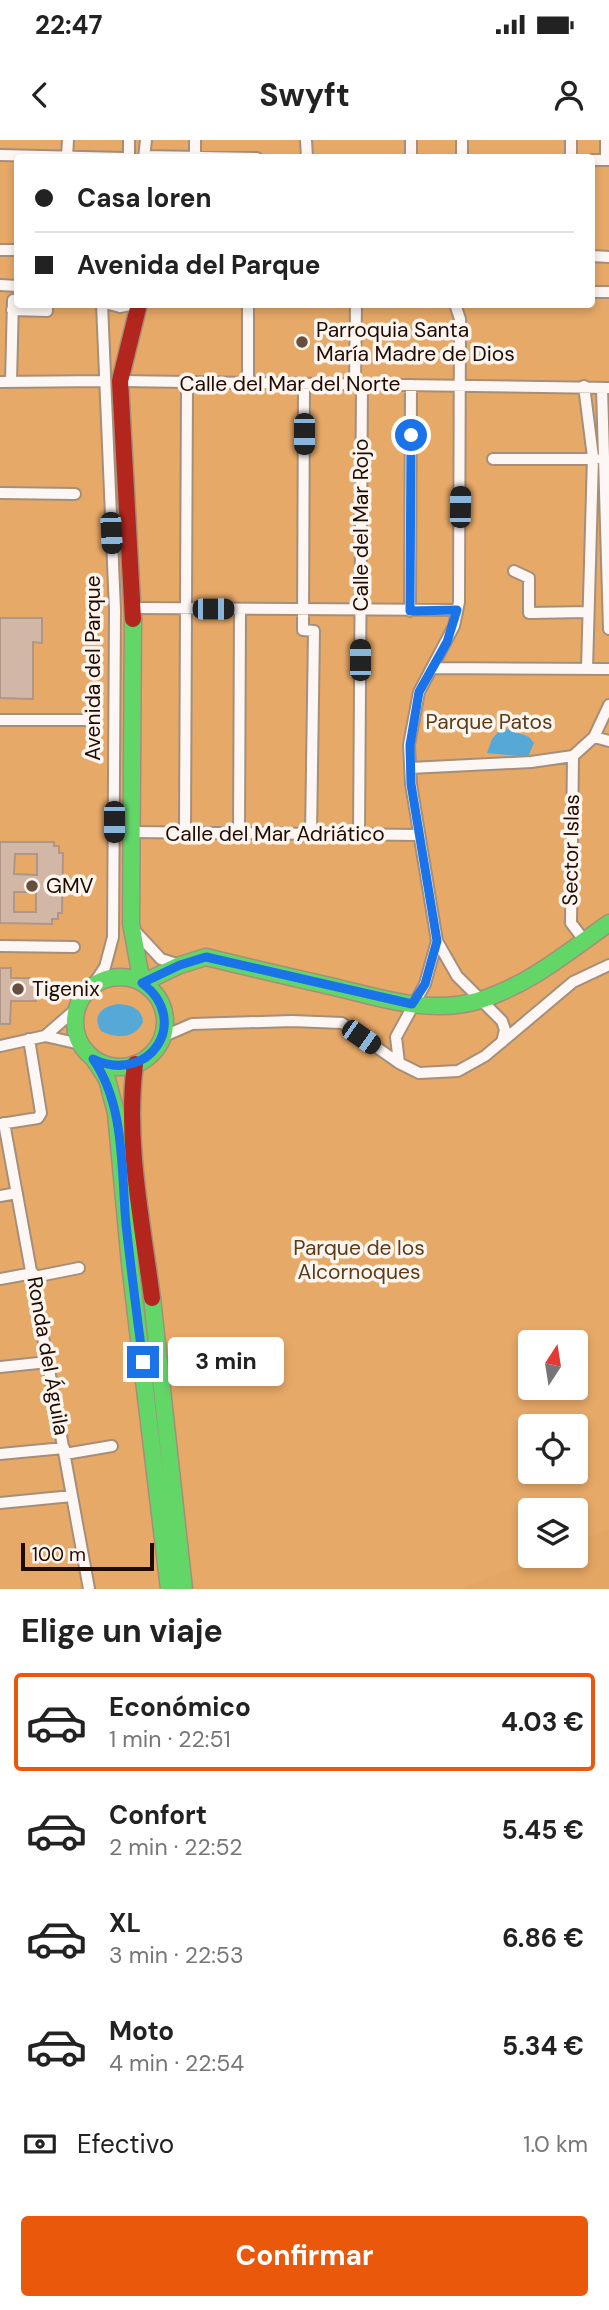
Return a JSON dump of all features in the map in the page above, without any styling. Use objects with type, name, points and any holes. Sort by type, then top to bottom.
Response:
[{"type":"street","points":[[606,140],[608,160]]},
{"type":"street","points":[[15,308],[19,370]]},
{"type":"street","points":[[6,382],[15,308]]},
{"type":"street","points":[[28,308],[47,311],[47,308]]},
{"type":"street","name":"Avenida del Parque","points":[[103,308],[133,608],[131,923],[142,983]]},
{"type":"street","name":"Avenida del Parque","points":[[93,985],[105,967],[113,937],[116,610],[112,381],[136,308]]},
{"type":"street","points":[[248,308],[248,383]]},
{"type":"street","name":"Calle del Mar Rojo","points":[[356,308],[360,610],[359,835]]},
{"type":"street","points":[[456,308],[460,319],[457,610],[454,626],[419,692],[413,718],[410,768],[437,941],[457,976],[502,1021],[505,1030],[502,1042]]},
{"type":"street","points":[[460,319],[464,308]]},
{"type":"street","name":"Calle del Mar del Norte","points":[[6,382],[460,384]]},
{"type":"street","points":[[185,834],[187,383]]},
{"type":"street","points":[[304,384],[303,630],[314,631],[311,835]]},
{"type":"street","points":[[410,611],[411,384]]},
{"type":"street","points":[[460,384],[606,388],[609,629]]},
{"type":"street","points":[[584,386],[593,457],[587,669]]},
{"type":"street","points":[[493,459],[593,457],[607,462]]},
{"type":"street","points":[[0,493],[75,494]]},
{"type":"street","points":[[514,571],[529,578],[528,612],[587,612]]},
{"type":"street","points":[[133,608],[457,610]]},
{"type":"street","points":[[239,834],[240,610]]},
{"type":"street","points":[[433,668],[609,668]]},
{"type":"street","points":[[410,768],[573,756],[594,737],[609,705]]},
{"type":"street","points":[[0,720],[93,720]]},
{"type":"street","points":[[594,737],[609,741]]},
{"type":"street","name":"Sector Islas","points":[[573,756],[570,923],[584,940]]},
{"type":"street","name":"Calle del Mar Adriático","points":[[130,832],[419,835]]},
{"type":"street","points":[[131,923],[139,938],[161,959],[180,965]]},
{"type":"street","points":[[142,983],[180,965],[206,957],[412,1004],[457,1006],[509,989],[609,923]]},
{"type":"street","points":[[399,1063],[396,1037],[425,984],[437,941]]},
{"type":"street","points":[[0,946],[74,947]]},
{"type":"street","points":[[162,1037],[192,1024],[292,1021],[342,1023],[399,1063],[419,1073],[457,1071],[485,1056],[573,982],[609,965]]},
{"type":"street","points":[[45,1036],[76,1009],[93,985],[116,977],[142,983],[159,999],[163,1011],[162,1037],[156,1048],[135,1064],[114,1066],[93,1059]]},
{"type":"street","points":[[76,1009],[74,1024],[80,1044],[107,1079],[116,1113],[130,1264],[169,1589]]},
{"type":"street","points":[[0,1045],[45,1036],[80,1044]]},
{"type":"street","points":[[2,1124],[38,1118],[41,1113],[29,1039]]},
{"type":"street","points":[[135,1064],[131,1094],[132,1139],[171,1458],[184,1589]]},
{"type":"street","name":"Ronda del Águila","points":[[2,1124],[18,1193],[89,1589]]},
{"type":"street","points":[[0,1196],[18,1193]]},
{"type":"street","points":[[0,1279],[79,1268]]},
{"type":"street","points":[[0,1367],[48,1362]]},
{"type":"street","points":[[0,1454],[112,1446]]},
{"type":"street","points":[[0,1503],[72,1496]]},
{"type":"green space","points":[[0,140],[609,140],[609,1589],[0,1589]]},
{"type":"shaded area","points":[[609,1529],[609,1589],[460,1589],[518,1566],[518,1568],[588,1568],[588,1537]]},
{"type":"water","points":[[503,727],[529,737],[534,743],[528,757],[487,753],[492,739]]},
{"type":"water","points":[[118,1004],[135,1008],[142,1017],[140,1028],[125,1036],[101,1031],[98,1025],[100,1012]]},
{"type":"building","points":[[0,618],[42,618],[42,643],[33,642],[33,699],[0,698]]},
{"type":"building","name":"GMV","points":[[0,842],[54,842],[54,846],[59,846],[59,853],[63,853],[62,913],[58,913],[58,919],[52,919],[52,924],[0,923]],"holes":[[[15,854],[37,854],[37,875],[14,874]],[[14,892],[36,892],[36,912],[14,912]]]},
{"type":"building","name":"Tigenix","points":[[0,968],[11,968],[11,978],[36,978],[36,1001],[11,1001],[10,1024],[0,1024]]},
{"type":"traffic: fast","points":[[133,619],[131,923],[142,983]]},
{"type":"traffic: fast","points":[[142,983],[180,965],[206,957],[403,1003],[459,1005],[513,987],[562,957],[609,923]]},
{"type":"traffic: fast","points":[[120,977],[137,981],[152,990],[161,1005],[165,1022],[161,1039],[152,1054],[137,1063],[120,1067],[103,1063],[88,1054],[79,1039],[75,1022],[79,1005],[88,990],[103,981],[120,977]]},
{"type":"traffic: fast","points":[[93,1058],[107,1079],[116,1113],[130,1264],[169,1589]]},
{"type":"traffic: fast","points":[[152,1298],[184,1589]]},
{"type":"traffic: jam","points":[[133,619],[120,381],[138,308]]},
{"type":"traffic: jam","points":[[135,1064],[132,1093],[133,1152],[152,1298]]},
{"type":"place","name":"Parroquia Santa María Madre de Dios","points":[[302,342]]},
{"type":"place","name":"GMV","points":[[32,886]]},
{"type":"place","name":"Tigenix","points":[[18,989]]},
{"type":"route","points":[[143,1362],[130,1264],[116,1113],[107,1079],[93,1059],[106,1065],[121,1067],[147,1058],[156,1048],[165,1024],[163,1011],[159,999],[142,983],[180,965],[206,957],[412,1004],[425,984],[437,941],[411,784],[410,745],[419,692],[447,642],[457,610],[410,611],[411,435]]},
{"type":"park label","name":"Parque Patos","points":[[489,722]]},
{"type":"park label","name":"Parque de los Alcornoques","points":[[359,1260]]}]
